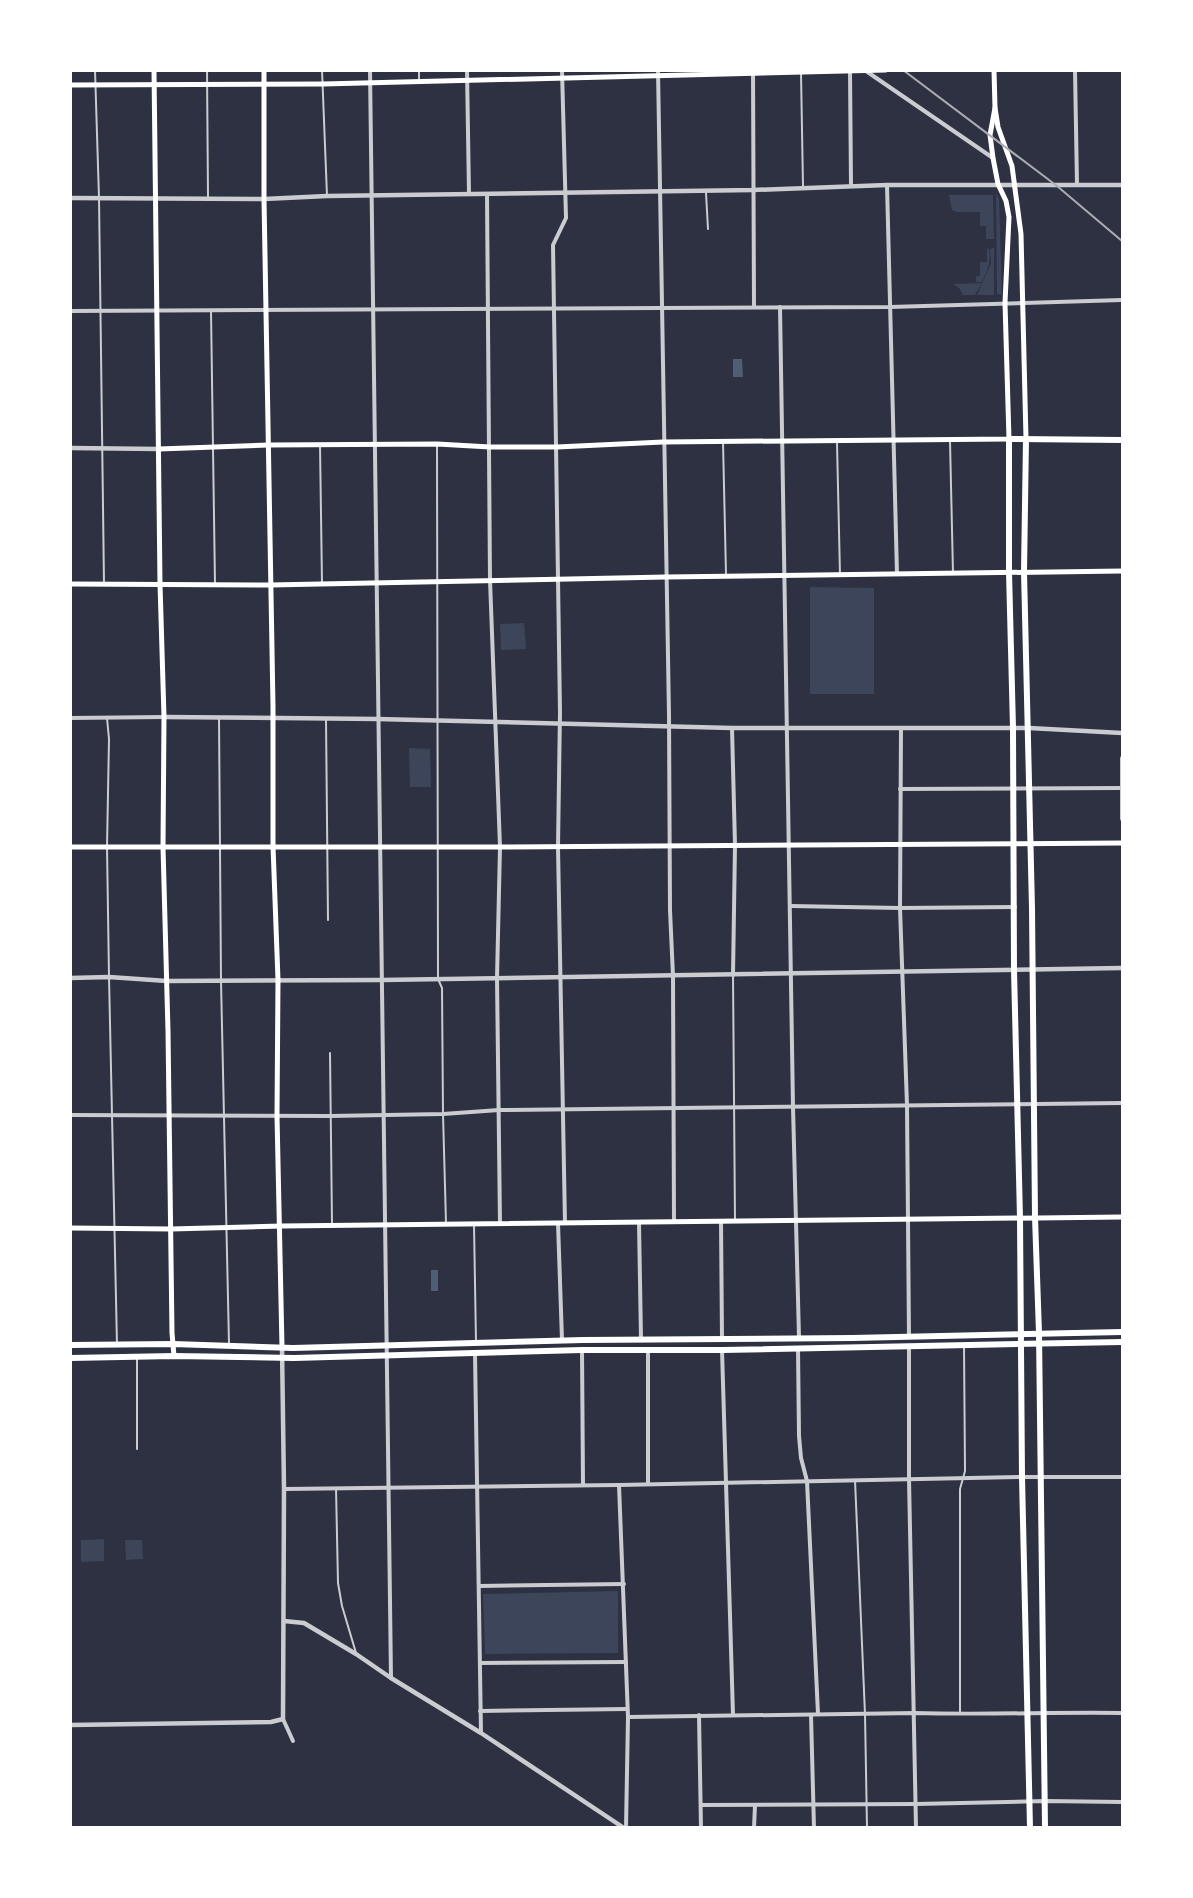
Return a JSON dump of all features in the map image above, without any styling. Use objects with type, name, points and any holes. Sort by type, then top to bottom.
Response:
[{"type":"main road","points":[[154,70],[160,584],[164,717],[163,847],[174,1356]]},
{"type":"main road","points":[[264,70],[273,846],[278,980],[277,1116],[282,1347]]},
{"type":"main road","points":[[70,85],[323,84],[562,78],[658,73],[801,73],[886,70]]},
{"type":"main road","points":[[994,70],[998,127],[1012,165],[1021,234],[1026,439],[1024,572],[1031,844],[1045,1827]]},
{"type":"main road","points":[[995,108],[990,135],[998,184],[1006,201],[1009,217],[1005,303],[1009,439],[1014,970],[1029,1827]]},
{"type":"main road","points":[[159,449],[268,445],[437,444],[556,447],[723,441],[1122,440]]},
{"type":"main road","points":[[70,584],[270,585],[1122,571]]},
{"type":"main road","points":[[70,847],[558,847],[1122,843]]},
{"type":"main road","points":[[70,1228],[171,1229],[1122,1217]]},
{"type":"main road","points":[[70,1345],[173,1344],[282,1347],[562,1340],[909,1337],[1122,1332]]},
{"type":"main road","points":[[70,1358],[174,1356],[282,1358],[582,1350],[722,1350],[1122,1342]]},
{"type":"street","points":[[370,70],[375,582],[392,1678]]},
{"type":"street","points":[[467,70],[469,194]]},
{"type":"street","points":[[562,70],[566,218],[553,245],[560,724],[558,847],[564,1109],[562,1340]]},
{"type":"street","points":[[1075,70],[1077,185]]},
{"type":"street","points":[[850,71],[851,186]]},
{"type":"street","points":[[867,71],[993,158]]},
{"type":"street","points":[[753,72],[754,308]]},
{"type":"street","points":[[658,73],[669,846],[673,976],[674,1222]]},
{"type":"street","points":[[70,198],[264,199],[327,196],[753,190],[887,185],[1122,185]]},
{"type":"street","points":[[887,185],[897,574]]},
{"type":"street","points":[[487,194],[490,580],[500,847],[497,978],[500,1224]]},
{"type":"street","points":[[70,311],[890,307],[1122,300]]},
{"type":"street","points":[[780,307],[795,1221],[799,1337]]},
{"type":"street","points":[[70,448],[159,449]]},
{"type":"street","points":[[70,718],[377,719],[732,728],[1029,728],[1122,733]]},
{"type":"street","points":[[732,728],[735,845],[733,975]]},
{"type":"street","points":[[901,729],[900,908],[907,1105],[909,1337]]},
{"type":"street","points":[[1122,758],[1122,819]]},
{"type":"street","points":[[900,789],[1122,788]]},
{"type":"street","points":[[791,906],[1015,908]]},
{"type":"street","points":[[70,978],[109,977],[167,981],[382,980],[1122,968]]},
{"type":"street","points":[[70,1115],[330,1116],[443,1114],[499,1110],[1122,1103]]},
{"type":"street","points":[[721,1222],[722,1338]]},
{"type":"street","points":[[639,1223],[641,1339]]},
{"type":"street","points":[[282,1347],[283,1719],[293,1741]]},
{"type":"street","points":[[798,1347],[799,1436],[801,1458],[807,1481],[818,1715]]},
{"type":"street","points":[[909,1347],[909,1479],[916,1827]]},
{"type":"street","points":[[582,1350],[583,1485]]},
{"type":"street","points":[[648,1350],[648,1484]]},
{"type":"street","points":[[722,1350],[733,1716]]},
{"type":"street","points":[[476,1354],[481,1733]]},
{"type":"street","points":[[284,1489],[1122,1477]]},
{"type":"street","points":[[619,1485],[628,1717],[625,1827]]},
{"type":"street","points":[[479,1587],[624,1584]]},
{"type":"street","points":[[284,1621],[304,1623],[356,1654],[625,1827]]},
{"type":"street","points":[[480,1663],[626,1662]]},
{"type":"street","points":[[480,1711],[627,1709]]},
{"type":"street","points":[[628,1717],[1122,1713]]},
{"type":"street","points":[[699,1715],[701,1827]]},
{"type":"street","points":[[811,1715],[814,1827]]},
{"type":"street","points":[[70,1725],[271,1722],[283,1719]]},
{"type":"street","points":[[701,1805],[1122,1802]]},
{"type":"street","points":[[754,1827],[755,1804]]},
{"type":"lane","points":[[95,70],[104,584]]},
{"type":"lane","points":[[207,70],[208,198]]},
{"type":"lane","points":[[322,70],[327,196]]},
{"type":"lane","points":[[419,70],[419,81]]},
{"type":"lane","points":[[801,73],[803,187]]},
{"type":"lane","points":[[706,191],[708,229]]},
{"type":"lane","points":[[211,310],[215,584]]},
{"type":"lane","points":[[950,439],[953,573]]},
{"type":"lane","points":[[837,440],[840,575]]},
{"type":"lane","points":[[723,441],[726,577]]},
{"type":"lane","points":[[437,444],[436,846],[438,979],[442,988],[446,1224]]},
{"type":"lane","points":[[320,445],[322,583]]},
{"type":"lane","points":[[219,717],[221,981],[229,1346]]},
{"type":"lane","points":[[107,718],[113,1228],[117,1345]]},
{"type":"lane","points":[[326,719],[328,920]]},
{"type":"lane","points":[[733,975],[735,1221]]},
{"type":"lane","points":[[330,1053],[332,1226]]},
{"type":"lane","points":[[474,1224],[476,1342]]},
{"type":"lane","points":[[960,1714],[960,1489],[965,1471],[964,1346]]},
{"type":"lane","points":[[137,1358],[137,1449]]},
{"type":"lane","points":[[855,1480],[865,1714],[867,1827]]},
{"type":"lane","points":[[336,1488],[338,1583],[356,1654]]},
{"type":"shaded area","points":[[996,193],[999,199],[1002,295],[997,294]]},
{"type":"shaded area","points":[[949,195],[993,195],[994,239],[986,239],[986,226],[980,226],[980,212],[952,210]]},
{"type":"shaded area","points":[[989,248],[986,273],[982,282],[976,282],[976,276],[980,276],[980,262],[987,262],[987,249]]},
{"type":"shaded area","points":[[994,248],[994,295],[977,295],[991,263],[990,249]]},
{"type":"shaded area","points":[[982,283],[975,295],[963,295],[953,284]]},
{"type":"shaded area","points":[[733,359],[742,359],[743,377],[733,377]]},
{"type":"shaded area","points":[[810,587],[874,588],[874,694],[810,694]]},
{"type":"shaded area","points":[[524,623],[526,649],[501,650],[500,624]]},
{"type":"shaded area","points":[[409,748],[430,749],[431,787],[410,787]]},
{"type":"shaded area","points":[[431,1270],[438,1270],[438,1291],[431,1291]]},
{"type":"shaded area","points":[[104,1539],[104,1561],[81,1562],[81,1540]]},
{"type":"shaded area","points":[[125,1540],[142,1540],[143,1559],[126,1560]]},
{"type":"shaded area","points":[[618,1591],[618,1653],[485,1654],[483,1594]]},
{"type":"railway","points":[[903,70],[1057,186],[1122,241]]}]
